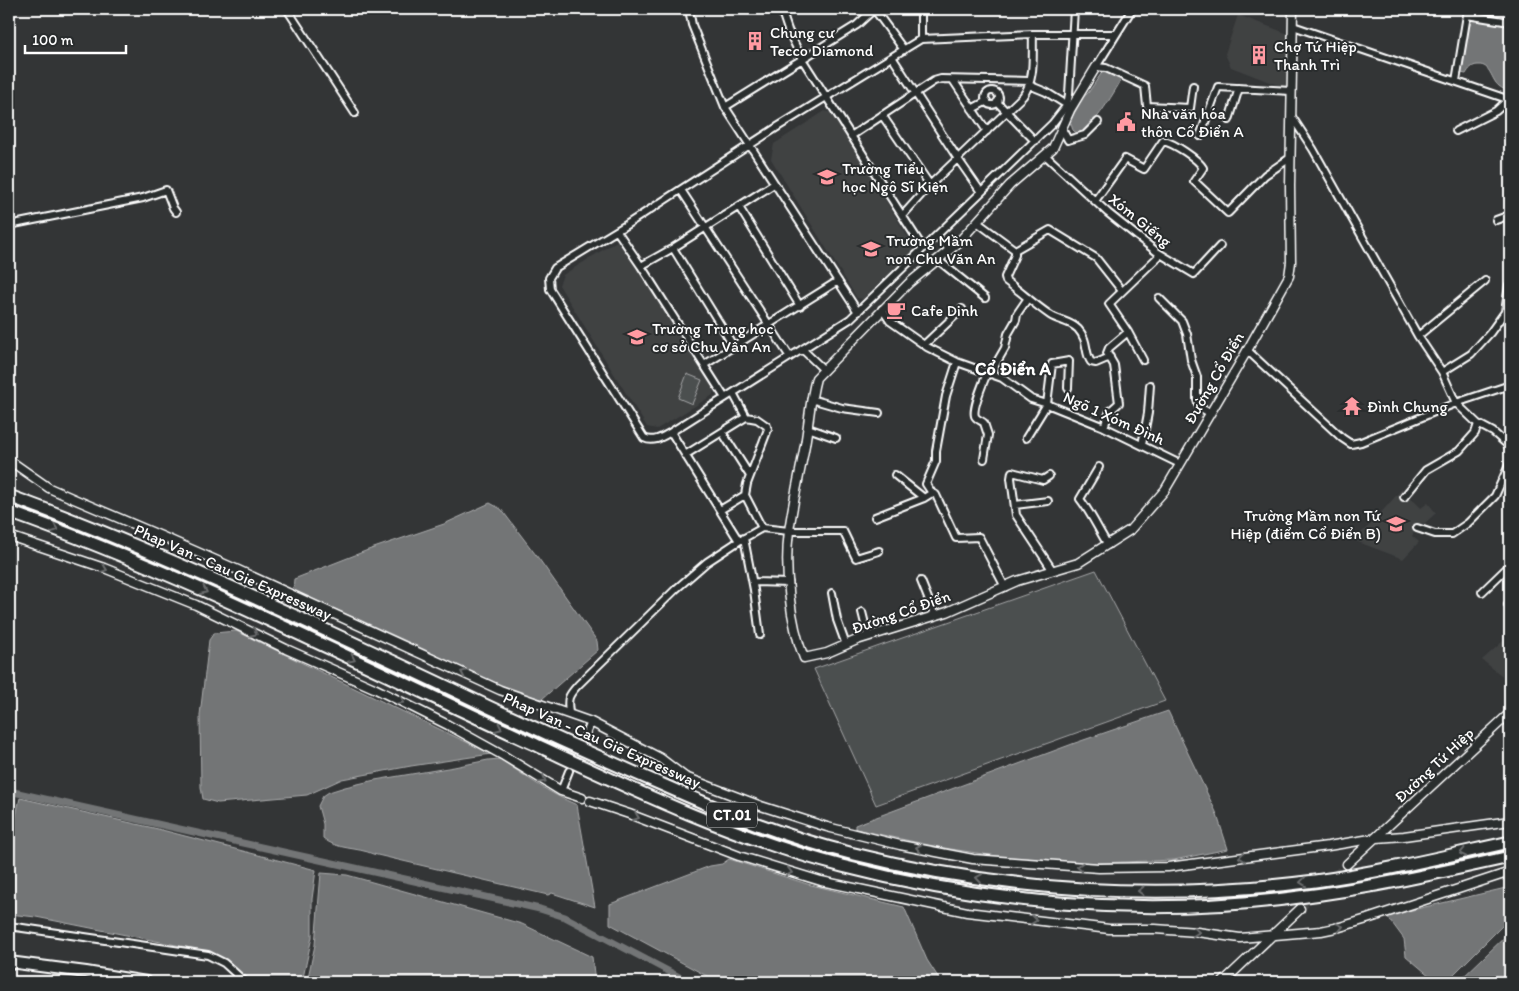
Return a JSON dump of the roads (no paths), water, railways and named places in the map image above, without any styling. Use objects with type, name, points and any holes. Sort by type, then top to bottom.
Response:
[{"type":"highway","name":"Phap Van - Cau Gie Expressway","points":[[9,496],[166,558],[570,746],[734,816],[785,834],[848,852],[954,875],[1013,883],[1087,890],[1139,891],[1250,887],[1318,880],[1390,869],[1510,842]]},
{"type":"highway","name":"Phap Van - Cau Gie Expressway","points":[[9,512],[163,572],[562,757],[728,830],[841,866],[896,879],[1041,901],[1112,905],[1203,906],[1289,899],[1386,884],[1510,857]]},
{"type":"main road","points":[[9,962],[146,982]]},
{"type":"street","points":[[287,9],[355,113]]},
{"type":"street","points":[[689,9],[692,25],[725,107],[858,312]]},
{"type":"street","points":[[782,9],[788,30],[802,59],[923,248]]},
{"type":"street","points":[[725,107],[857,25],[873,9],[904,50]]},
{"type":"street","points":[[921,39],[922,9]]},
{"type":"street","points":[[1074,9],[1073,34],[1069,94],[1069,107],[1035,141],[850,319],[671,432],[658,439],[644,438],[550,289],[548,278],[555,268],[617,231],[750,145],[921,39],[1033,34],[1073,34],[1116,34]]},
{"type":"street","points":[[1096,68],[1132,9]]},
{"type":"street","name":"Đường Cổ Điển","points":[[1096,68],[1069,107],[1053,148],[1010,185],[957,244],[909,283],[882,309],[816,378],[789,531],[787,560],[791,605],[798,644],[804,658],[827,654],[868,636],[947,612],[1017,581],[1078,563],[1130,530],[1165,490],[1289,276],[1292,262],[1290,158],[1293,9]]},
{"type":"street","points":[[1456,80],[1468,12],[1510,22]]},
{"type":"street","points":[[1293,26],[1510,99]]},
{"type":"street","points":[[903,215],[930,185],[1023,96],[1030,83],[1033,34]]},
{"type":"street","points":[[892,57],[981,192]]},
{"type":"street","points":[[1096,68],[1106,68],[1145,86],[1147,106],[1190,108],[1193,86]]},
{"type":"street","points":[[851,136],[934,81],[941,79],[1030,83],[1069,107]]},
{"type":"street","points":[[953,80],[987,130]]},
{"type":"street","points":[[992,80],[992,91]]},
{"type":"street","points":[[1200,136],[1218,87],[1291,91]]},
{"type":"street","points":[[1229,120],[1239,88]]},
{"type":"street","points":[[987,101],[987,94],[992,91]]},
{"type":"street","points":[[992,91],[996,92],[999,96],[997,102]]},
{"type":"street","points":[[1456,131],[1496,111],[1510,99]]},
{"type":"street","points":[[972,109],[987,101]]},
{"type":"street","points":[[987,101],[990,104],[997,102]]},
{"type":"street","points":[[997,102],[1035,141]]},
{"type":"street","points":[[882,115],[930,185]]},
{"type":"street","points":[[1292,117],[1313,149],[1418,336],[1442,372],[1456,403],[1478,424],[1494,432],[1510,447]]},
{"type":"street","points":[[1062,128],[1068,140],[1085,135],[1098,122]]},
{"type":"street","points":[[1095,201],[1125,159],[1144,169],[1163,141],[1169,142],[1200,162],[1203,168],[1194,181],[1228,212],[1265,176],[1290,158]]},
{"type":"street","name":"Xóm Giếng","points":[[1045,155],[1095,201],[1160,254],[1194,274],[1220,246]]},
{"type":"street","points":[[641,266],[674,248],[774,184]]},
{"type":"street","points":[[9,225],[142,198],[166,190],[176,212]]},
{"type":"street","points":[[681,190],[790,357]]},
{"type":"street","points":[[738,207],[800,306]]},
{"type":"street","points":[[1496,220],[1510,215]]},
{"type":"street","points":[[977,222],[1015,250]]},
{"type":"street","points":[[1015,250],[1050,230],[1096,258],[1122,291]]},
{"type":"street","points":[[617,231],[725,398]]},
{"type":"street","points":[[936,236],[950,250]]},
{"type":"street","points":[[674,248],[734,347]]},
{"type":"street","points":[[1015,250],[1015,255],[1005,277],[1006,281],[1052,316],[1069,322],[1078,329],[1087,344],[1089,360],[1091,362],[1096,363],[1110,357],[1107,353],[1109,348],[1128,332]]},
{"type":"street","points":[[1143,360],[1128,332],[1109,304],[1160,254]]},
{"type":"street","points":[[938,260],[985,298]]},
{"type":"street","points":[[704,365],[838,281]]},
{"type":"street","points":[[1418,336],[1485,281]]},
{"type":"street","points":[[1442,372],[1471,354],[1490,333],[1505,312],[1510,285]]},
{"type":"street","points":[[984,459],[987,431],[984,423],[975,416],[976,405],[981,387],[1005,348],[1008,334],[1016,320],[1017,314],[1028,298]]},
{"type":"street","points":[[1159,298],[1182,321],[1187,334],[1196,377],[1199,407],[1210,413]]},
{"type":"street","name":"Ngõ 1 Xóm Đình","points":[[882,309],[890,321],[924,345],[957,362],[1002,378],[1031,399],[1104,427],[1180,464]]},
{"type":"street","points":[[924,345],[962,309]]},
{"type":"street","points":[[802,349],[824,370]]},
{"type":"street","points":[[1247,350],[1342,438],[1351,444],[1361,442],[1456,403],[1510,385]]},
{"type":"street","name":"Ngõ 1 Xóm Đình","points":[[1104,427],[1110,410],[1119,403],[1114,365],[1110,357]]},
{"type":"street","name":"Ngõ 1 Xóm Đình","points":[[1026,438],[1047,404],[1052,364],[1069,361],[1068,388]]},
{"type":"street","points":[[957,362],[946,396],[936,451],[936,461],[926,484],[932,494],[936,495],[956,538],[979,537],[1005,587]]},
{"type":"street","name":"Ngõ 1 Xóm Đình","points":[[1142,445],[1148,413],[1150,385]]},
{"type":"street","points":[[733,393],[746,418]]},
{"type":"street","points":[[811,399],[842,408],[880,413]]},
{"type":"street","points":[[685,455],[746,418],[757,419],[767,426],[768,429],[744,495],[720,510]]},
{"type":"street","points":[[1404,497],[1426,470],[1459,451],[1475,433],[1478,424]]},
{"type":"street","points":[[808,428],[836,438]]},
{"type":"street","points":[[671,432],[720,510],[741,539],[753,582],[760,635]]},
{"type":"street","points":[[722,432],[750,476]]},
{"type":"street","points":[[9,460],[49,488],[221,562],[500,690],[591,722],[660,758],[685,777],[760,806],[827,828],[973,859],[1099,868],[1168,867],[1510,821]]},
{"type":"street","points":[[1417,528],[1434,534],[1452,534],[1468,523],[1495,496],[1510,463]]},
{"type":"street","points":[[1099,467],[1080,499],[1091,513],[1094,522],[1108,545]]},
{"type":"street","points":[[1049,476],[1043,480],[1012,472],[1011,478],[1016,515],[1053,571]]},
{"type":"street","points":[[894,475],[924,498]]},
{"type":"street","points":[[875,516],[932,494]]},
{"type":"street","points":[[744,495],[762,528]]},
{"type":"street","points":[[1015,505],[1048,501]]},
{"type":"street","points":[[569,713],[567,703],[569,695],[682,584],[706,562],[762,528],[789,531],[843,531],[856,558],[879,551]]},
{"type":"street","points":[[9,536],[104,568],[196,605],[286,649],[374,688],[472,738],[561,790],[739,856],[821,881],[945,908],[1109,929],[1155,928],[1240,938],[1340,927],[1510,872]]},
{"type":"street","points":[[1482,592],[1510,565]]},
{"type":"street","points":[[921,581],[935,616]]},
{"type":"street","points":[[753,582],[789,582]]},
{"type":"street","points":[[832,593],[837,620],[846,645]]},
{"type":"street","points":[[862,612],[868,636]]},
{"type":"street","name":"Đường Tứ Hiệp","points":[[1347,864],[1510,713]]},
{"type":"street","points":[[584,739],[591,722]]},
{"type":"street","points":[[561,790],[569,771]]},
{"type":"street","points":[[1223,982],[1300,910]]},
{"type":"street","points":[[9,926],[208,955],[224,962],[245,982]]},
{"type":"waterway","points":[[9,791],[540,909],[565,917],[689,982]]},
{"type":"tunnel","points":[[1300,909],[1347,864]]},
{"type":"place","name":"Chung cư Tecco Diamond","points":[[755,41]]},
{"type":"place","name":"Chợ Tứ Hiệp Thanh Trì","points":[[1259,55]]},
{"type":"place","name":"Nhà văn hóa thôn Cổ Điển A","points":[[1126,122]]},
{"type":"place","name":"Trường Tiểu học Ngô Sĩ Kiện","points":[[827,177]]},
{"type":"place","name":"Trường Mầm non Chu Văn An","points":[[871,249]]},
{"type":"place","name":"Cafe Dinh","points":[[896,310]]},
{"type":"place","name":"Trường Trung học cơ sở Chu Vân An","points":[[637,337]]},
{"type":"place","name":"Đình Chung","points":[[1352,406]]},
{"type":"place","name":"Trường Mầm non Tứ Hiệp (điểm Cổ Điển B)","points":[[1396,524]]},
{"type":"district","name":"Cổ Điển A","points":[[1013,369]]}]
